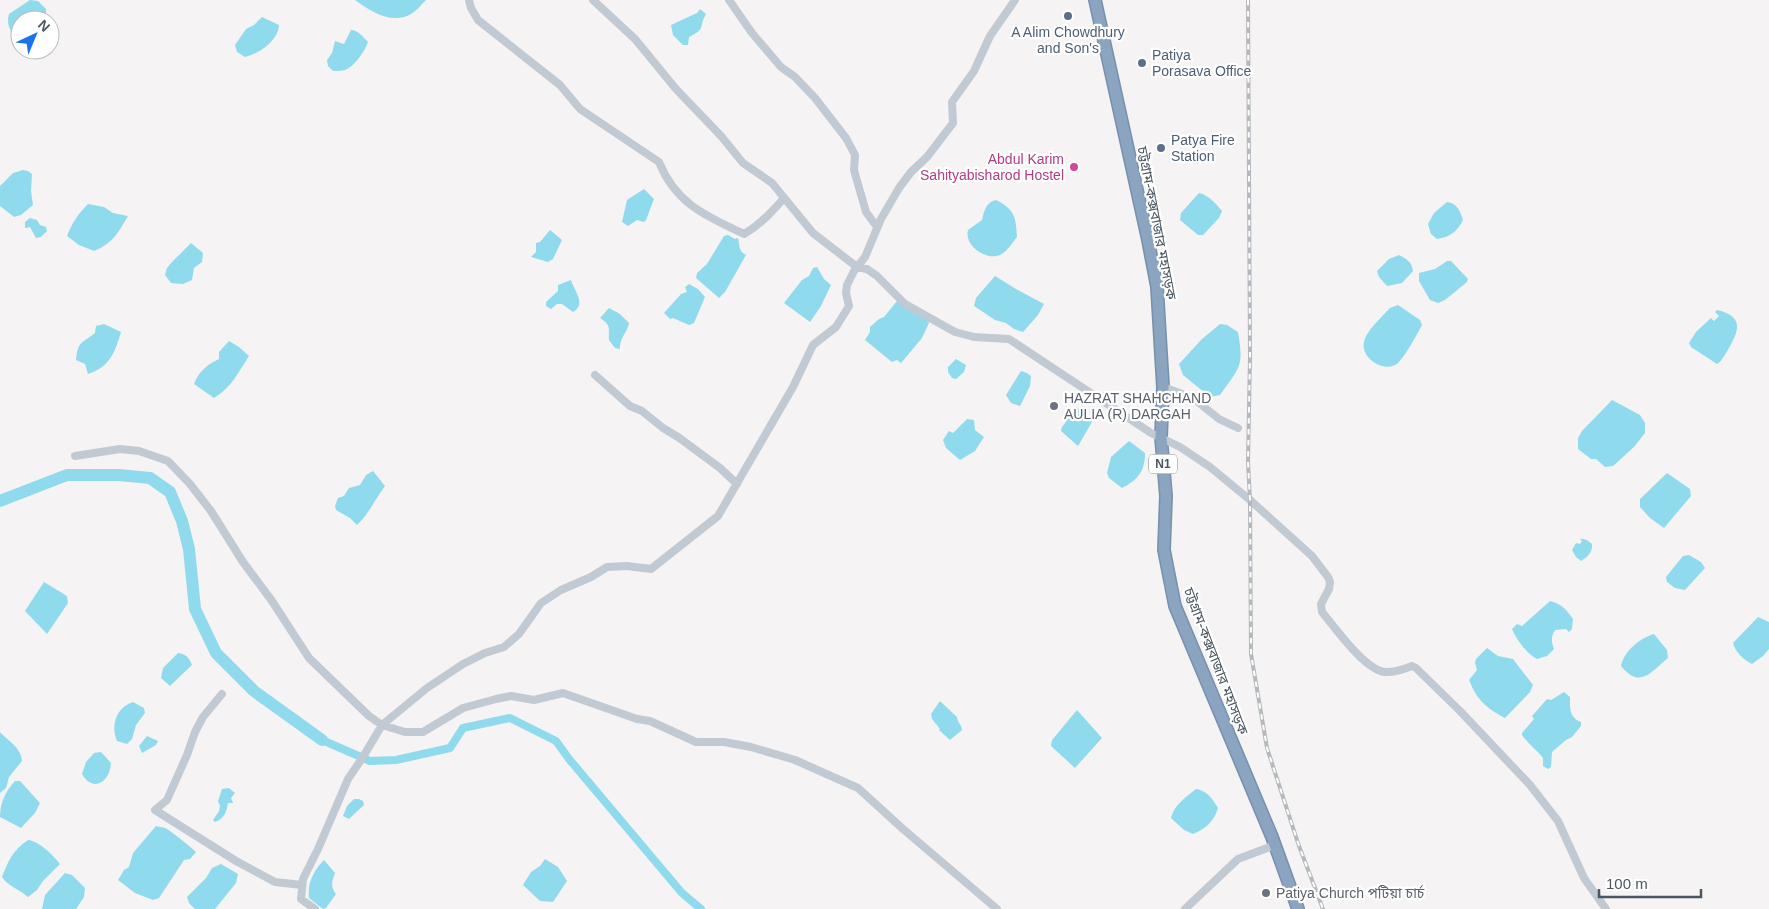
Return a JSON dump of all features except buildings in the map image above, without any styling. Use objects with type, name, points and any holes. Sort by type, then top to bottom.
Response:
[{"type":"highway","name":"চট্টগ্রাম-কক্সবাজার মহাসড়ক","points":[[1095,0],[1157,287],[1163,387],[1161,437],[1166,496],[1164,550],[1175,606],[1275,845],[1298,909]]},
{"type":"street","points":[[469,0],[470,8],[478,20],[560,85],[580,109],[604,127],[643,150],[659,162],[665,175],[687,203],[704,214],[744,234],[770,214],[784,198]]},
{"type":"street","points":[[593,0],[635,39],[676,89],[743,162],[772,183],[813,233],[857,267],[867,269],[877,276],[905,304],[955,332],[974,337],[1009,339],[1150,433],[1180,446],[1210,467],[1250,500],[1312,556],[1328,577],[1330,582],[1329,589],[1321,604],[1322,612],[1346,641],[1377,670],[1387,673],[1412,666],[1415,667],[1498,750],[1530,785],[1558,821],[1584,878],[1606,909]]},
{"type":"street","points":[[729,0],[752,33],[781,67],[795,77],[815,98],[846,138],[855,155],[854,170],[866,212],[877,227]]},
{"type":"street","points":[[315,909],[301,899],[303,879],[318,850],[348,778],[382,725],[428,688],[463,664],[485,653],[504,647],[519,634],[541,603],[561,590],[591,577],[607,567],[627,566],[651,569],[718,516],[793,387],[814,345],[836,327],[849,306],[846,293],[847,285],[865,257],[877,227],[899,188],[927,157],[953,123],[952,102],[974,71],[990,36],[1015,0]]},
{"type":"street","points":[[595,375],[630,406],[642,411],[678,437],[738,484]]},
{"type":"street","points":[[1163,387],[1193,398],[1218,419],[1238,428]]},
{"type":"street","points":[[75,456],[120,449],[139,451],[168,461],[190,484],[211,511],[243,562],[272,601],[309,658],[368,716],[382,725],[405,732],[422,732],[463,708],[511,696],[534,700],[563,693],[637,719],[650,721],[696,742],[724,742],[751,747],[794,760],[858,788],[902,829],[997,909]]},
{"type":"street","points":[[222,694],[203,717],[194,732],[167,800],[155,810],[236,861],[275,882],[302,885]]},
{"type":"street","points":[[1185,909],[1238,860],[1275,845]]},
{"type":"water","points":[[30,0],[38,1],[46,9],[46,10],[15,10]]},
{"type":"water","points":[[355,0],[426,0],[410,15],[393,18],[373,12]]},
{"type":"water","points":[[700,9],[706,14],[701,27],[698,32],[689,37],[688,45],[683,45],[673,35],[671,25],[697,13]]},
{"type":"water","points":[[10,13],[10,28],[8,21]]},
{"type":"water","points":[[262,17],[279,25],[278,31],[267,46],[245,57],[237,52],[235,45],[246,29],[254,25]]},
{"type":"water","points":[[351,30],[356,31],[368,42],[367,46],[352,66],[343,70],[333,71],[328,66],[327,60],[332,53],[335,41],[344,44]]},
{"type":"water","points":[[23,170],[32,174],[31,191],[33,205],[21,215],[14,217],[0,206],[0,186],[13,173]]},
{"type":"water","points":[[644,189],[654,199],[646,220],[644,222],[637,220],[628,226],[622,222],[627,200]]},
{"type":"water","points":[[1199,193],[1209,198],[1222,211],[1219,218],[1203,235],[1198,235],[1180,220],[1181,213]]},
{"type":"water","points":[[996,200],[1011,211],[1015,219],[1017,237],[1003,254],[989,256],[977,251],[973,247],[969,242],[968,230],[982,220],[988,205]]},
{"type":"water","points":[[1447,202],[1456,206],[1463,220],[1453,233],[1437,239],[1431,234],[1428,224],[1434,213]]},
{"type":"water","points":[[88,204],[104,207],[113,213],[128,216],[114,237],[106,245],[94,251],[79,245],[67,236],[81,211]]},
{"type":"water","points":[[30,218],[37,220],[40,225],[46,227],[47,231],[41,237],[36,238],[30,227],[25,228],[25,222]]},
{"type":"water","points":[[550,230],[562,240],[553,259],[548,262],[531,257],[536,252],[536,243],[540,242]]},
{"type":"water","points":[[728,235],[735,239],[738,238],[740,250],[746,255],[725,292],[719,298],[696,278],[697,273],[707,264],[724,236]]},
{"type":"water","points":[[191,243],[203,253],[202,262],[194,268],[192,280],[183,284],[171,283],[165,275],[167,268]]},
{"type":"water","points":[[1399,255],[1409,261],[1413,271],[1402,283],[1387,286],[1379,277],[1377,271],[1389,259]]},
{"type":"water","points":[[1447,261],[1451,261],[1468,279],[1467,282],[1445,300],[1438,303],[1430,300],[1419,281],[1419,273],[1435,269]]},
{"type":"water","points":[[817,267],[824,279],[831,285],[821,306],[810,322],[784,303],[802,280],[809,276],[813,268]]},
{"type":"water","points":[[995,276],[1044,304],[1038,315],[1023,332],[1014,329],[1006,323],[995,320],[974,306],[976,298]]},
{"type":"water","points":[[571,280],[579,301],[577,309],[573,312],[562,304],[557,304],[551,309],[546,306],[546,302],[558,291],[558,285]]},
{"type":"water","points":[[689,284],[698,289],[705,297],[694,323],[689,325],[673,318],[670,319],[664,313],[681,294],[687,292],[685,287]]},
{"type":"water","points":[[897,301],[928,320],[929,323],[922,338],[901,363],[897,360],[892,362],[865,340],[870,332],[870,327],[884,317]]},
{"type":"water","points":[[1398,305],[1420,320],[1422,325],[1399,362],[1394,366],[1382,366],[1370,359],[1366,354],[1364,348],[1365,338],[1377,321],[1390,308]]},
{"type":"water","points":[[609,308],[620,314],[629,323],[620,349],[615,348],[609,340],[608,325],[600,318]]},
{"type":"water","points":[[1717,310],[1731,316],[1737,324],[1737,329],[1729,348],[1717,364],[1691,347],[1689,343],[1696,332],[1711,318],[1714,321],[1719,316],[1715,312]]},
{"type":"water","points":[[104,324],[121,332],[119,339],[107,363],[88,374],[85,364],[76,360],[78,349],[81,344],[95,333],[96,326]]},
{"type":"water","points":[[1220,324],[1227,325],[1238,332],[1241,353],[1236,372],[1220,395],[1210,397],[1183,375],[1179,364],[1202,339]]},
{"type":"water","points":[[229,341],[249,356],[230,385],[214,398],[194,384],[198,375],[204,369],[219,359],[219,352]]},
{"type":"water","points":[[956,359],[966,365],[964,372],[956,379],[952,378],[948,372],[948,367]]},
{"type":"water","points":[[1021,371],[1031,376],[1030,386],[1020,406],[1011,403],[1006,395]]},
{"type":"water","points":[[1612,400],[1640,415],[1645,423],[1645,433],[1634,447],[1613,466],[1605,467],[1596,459],[1591,459],[1578,449],[1578,438],[1582,431]]},
{"type":"water","points":[[1077,407],[1092,422],[1078,446],[1061,431]]},
{"type":"water","points":[[967,419],[974,420],[975,430],[984,437],[975,451],[960,460],[946,448],[943,440],[949,431],[953,433]]},
{"type":"water","points":[[1129,441],[1145,453],[1145,459],[1140,474],[1122,488],[1109,478],[1107,473],[1111,457]]},
{"type":"water","points":[[373,471],[385,486],[357,525],[350,518],[336,510],[335,506],[338,498],[344,496],[349,488],[360,485],[366,475]]},
{"type":"water","points":[[1667,473],[1690,489],[1691,496],[1664,528],[1650,518],[1640,507],[1640,499]]},
{"type":"water","points":[[1580,539],[1585,539],[1592,544],[1590,554],[1581,561],[1572,550],[1576,543],[1580,544],[1582,541]]},
{"type":"water","points":[[1689,555],[1701,562],[1705,568],[1685,590],[1675,588],[1667,582],[1666,577],[1683,556]]},
{"type":"water","points":[[44,582],[67,596],[68,603],[47,634],[25,611]]},
{"type":"water","points":[[1550,601],[1561,605],[1568,612],[1573,619],[1572,629],[1569,632],[1566,629],[1555,630],[1552,639],[1554,649],[1547,656],[1537,659],[1522,646],[1512,629],[1517,624],[1522,626]]},
{"type":"water","points":[[1758,617],[1769,622],[1769,649],[1752,664],[1740,655],[1733,643]]},
{"type":"water","points":[[1654,634],[1667,650],[1668,658],[1645,676],[1634,677],[1621,666],[1625,655],[1633,646]]},
{"type":"water","points":[[1487,648],[1498,656],[1513,659],[1533,685],[1530,692],[1505,718],[1492,711],[1483,703],[1475,693],[1469,680],[1477,670],[1476,659]]},
{"type":"water","points":[[178,653],[187,656],[192,665],[170,686],[161,678],[163,668]]},
{"type":"water","points":[[1564,692],[1570,697],[1572,715],[1581,722],[1581,726],[1572,737],[1552,752],[1551,767],[1548,769],[1543,766],[1543,758],[1524,738],[1522,733],[1534,719],[1532,716],[1547,699],[1551,700]]},
{"type":"water","points":[[940,701],[957,717],[962,728],[950,740],[939,730],[932,719],[931,714]]},
{"type":"water","points":[[133,702],[144,708],[145,713],[136,725],[132,739],[127,744],[117,741],[114,729],[119,712],[127,704]]},
{"type":"water","points":[[1077,710],[1102,738],[1075,768],[1051,746],[1052,740]]},
{"type":"water","points":[[0,732],[17,748],[22,761],[9,777],[6,788],[0,793]]},
{"type":"water","points":[[147,736],[158,741],[156,745],[142,753],[139,746]]},
{"type":"water","points":[[101,752],[111,763],[110,770],[100,783],[91,783],[82,774],[86,762],[94,753]]},
{"type":"water","points":[[15,781],[20,781],[40,803],[35,813],[21,828],[0,817],[4,798],[8,789]]},
{"type":"water","points":[[229,788],[235,793],[231,798],[233,803],[228,803],[225,815],[215,822],[213,820],[219,811],[218,801],[222,789]]},
{"type":"water","points":[[1196,789],[1203,791],[1209,796],[1218,808],[1208,824],[1193,834],[1184,830],[1171,818],[1184,798]]},
{"type":"water","points":[[354,799],[363,801],[364,805],[349,819],[343,816],[347,806]]},
{"type":"water","points":[[156,826],[168,829],[196,852],[190,859],[184,860],[159,898],[153,900],[135,893],[118,880],[124,870],[129,867],[133,853]]},
{"type":"water","points":[[28,840],[41,846],[60,864],[37,890],[28,897],[2,877],[12,856]]},
{"type":"water","points":[[545,859],[558,867],[567,881],[553,902],[540,901],[523,885],[531,872],[540,866]]},
{"type":"water","points":[[324,860],[335,873],[332,884],[336,894],[326,908],[323,909],[309,898],[309,887],[317,868]]},
{"type":"water","points":[[221,864],[238,874],[236,883],[215,909],[195,909],[189,903],[187,897],[206,878],[212,868]]},
{"type":"water","points":[[65,873],[72,875],[85,888],[84,897],[76,909],[42,909],[45,895]]},
{"type":"waterway","points":[[0,501],[67,475],[119,475],[150,478],[170,492],[182,521],[189,549],[195,609],[216,653],[254,691],[322,740]]},
{"type":"waterway","points":[[322,740],[370,761],[396,760],[450,748],[463,728],[510,718],[556,741],[682,893],[701,909]]},
{"type":"railway","points":[[1248,0],[1250,357],[1248,462],[1251,654],[1267,748],[1299,846],[1323,909]]},
{"type":"place","name":"A Alim Chowdhury and Son's","points":[[1068,16]]},
{"type":"place","name":"Patiya Porasava Office","points":[[1142,63]]},
{"type":"place","name":"Patya Fire Station","points":[[1161,148]]},
{"type":"place","name":"Abdul Karim Sahityabisharod Hostel","points":[[1074,167]]},
{"type":"place","name":"HAZRAT SHAHCHAND AULIA (R) DARGAH","points":[[1054,406]]},
{"type":"place","name":"Patiya Church পটিয়া চার্চ","points":[[1266,893]]}]
